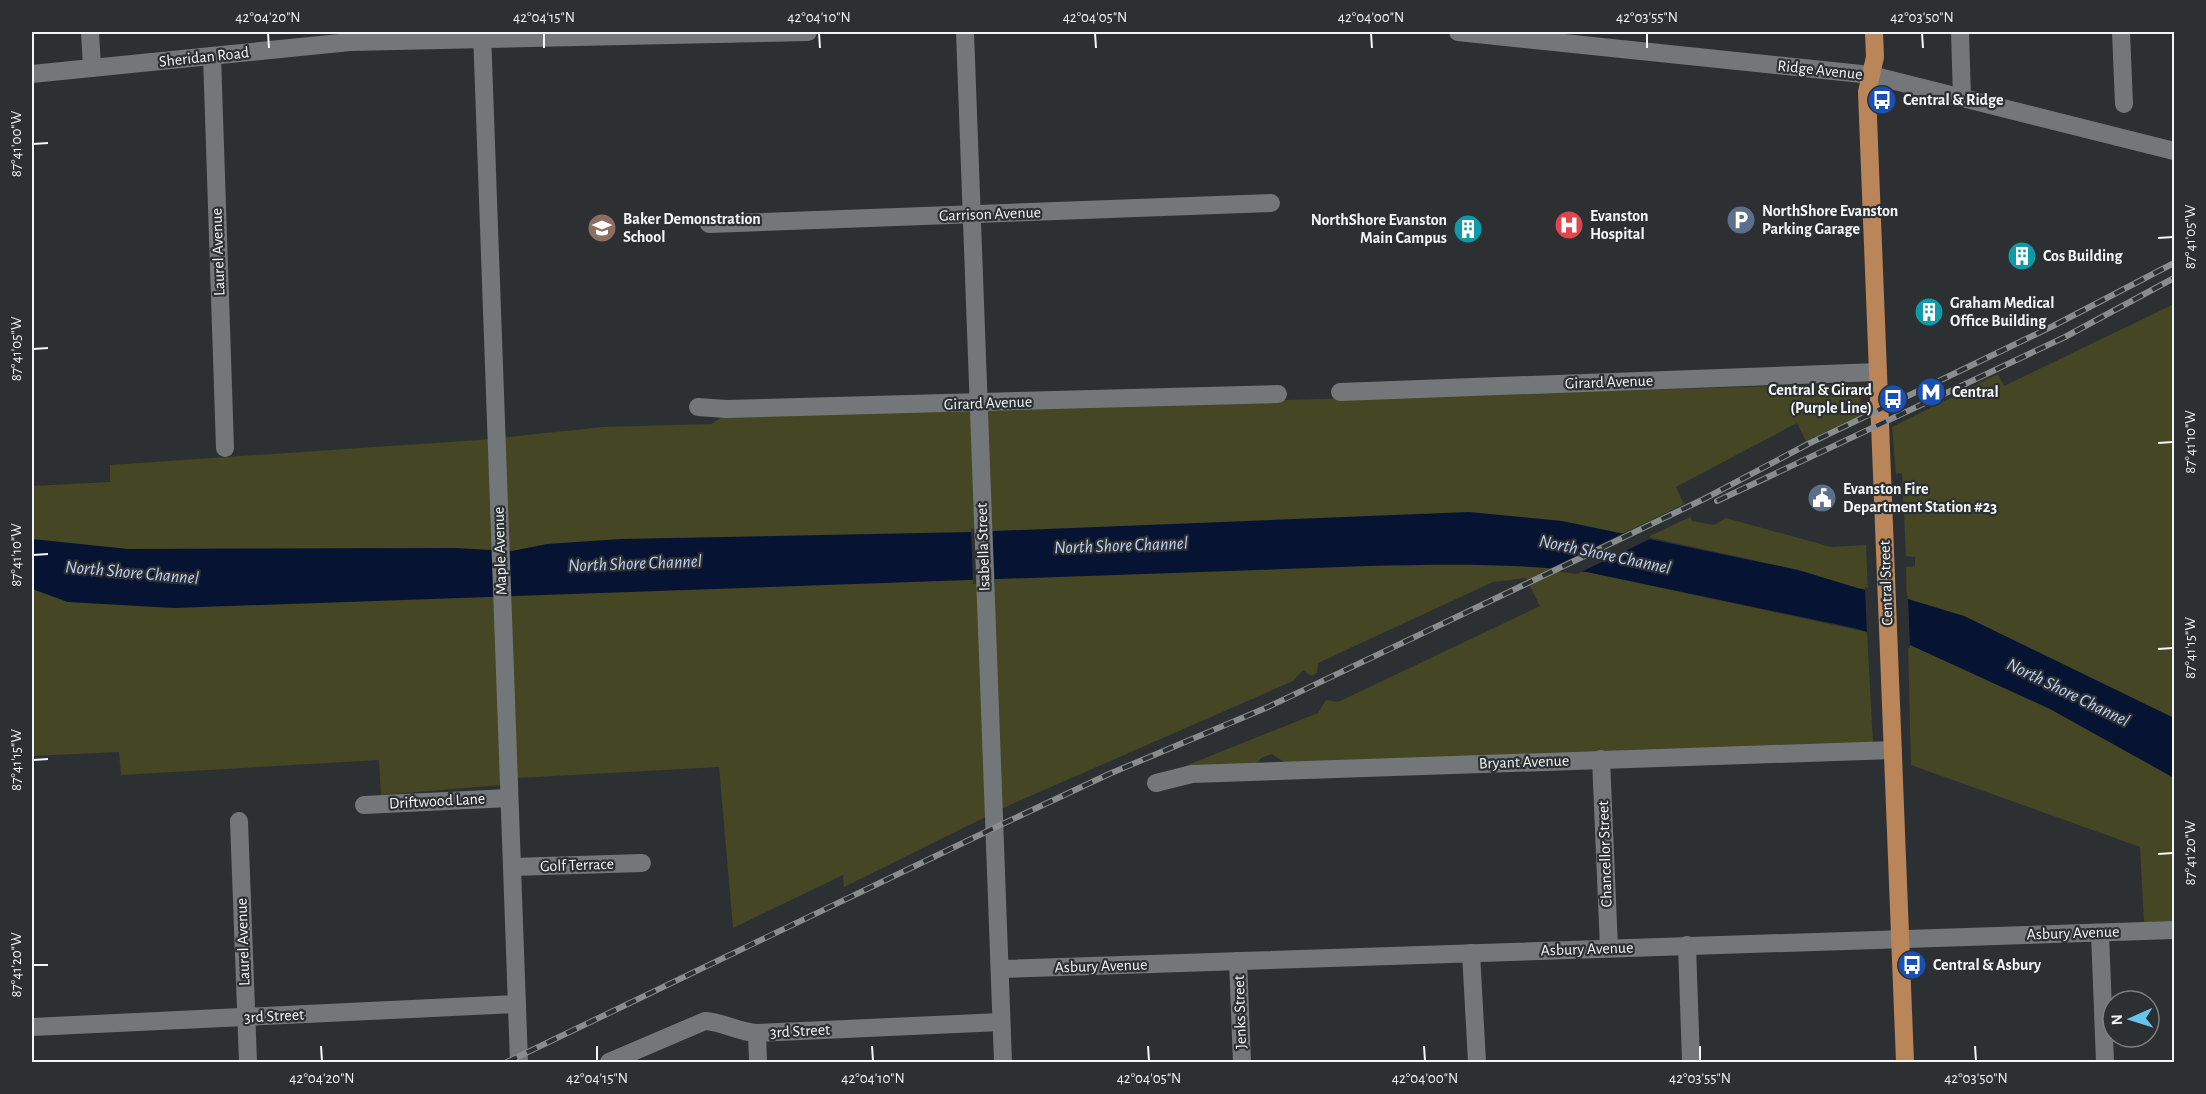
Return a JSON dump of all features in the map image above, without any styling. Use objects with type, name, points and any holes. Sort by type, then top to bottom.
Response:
[{"type":"main road","name":"Central Street","points":[[1874,32],[1875,57],[1867,92],[1905,1062]]},
{"type":"street","points":[[90,32],[92,68]]},
{"type":"street","name":"Sheridan Road","points":[[32,74],[212,56],[286,40],[350,42],[482,35],[808,32]]},
{"type":"street","name":"Isabella Street","points":[[965,32],[1003,1062]]},
{"type":"street","name":"Ridge Avenue","points":[[1458,32],[1871,75],[2175,151]]},
{"type":"street","points":[[1960,32],[1962,98]]},
{"type":"street","points":[[2121,32],[2124,104]]},
{"type":"street","name":"Maple Avenue","points":[[482,35],[519,1062]]},
{"type":"street","name":"Laurel Avenue","points":[[212,56],[225,448]]},
{"type":"street","name":"Garrison Avenue","points":[[709,224],[1271,203]]},
{"type":"street","name":"Girard Avenue","points":[[1340,392],[1878,372]]},
{"type":"street","name":"Girard Avenue","points":[[698,407],[726,409],[1278,394]]},
{"type":"street","name":"Bryant Avenue","points":[[1156,783],[1192,774],[1893,750]]},
{"type":"street","name":"Chancellor Street","points":[[1601,759],[1609,948]]},
{"type":"street","name":"Driftwood Lane","points":[[364,805],[510,798]]},
{"type":"street","name":"Laurel Avenue","points":[[239,821],[248,1062]]},
{"type":"street","name":"Golf Terrace","points":[[512,867],[642,862]]},
{"type":"street","name":"Asbury Avenue","points":[[1000,969],[2175,930]]},
{"type":"street","points":[[2100,933],[2105,1062]]},
{"type":"street","points":[[1687,945],[1691,1062]]},
{"type":"street","points":[[1471,952],[1477,1062]]},
{"type":"street","name":"Jenks Street","points":[[1238,961],[1242,1062]]},
{"type":"street","name":"3rd Street","points":[[32,1027],[517,1004]]},
{"type":"street","name":"3rd Street","points":[[609,1062],[705,1021],[719,1022],[743,1032],[757,1033],[1002,1022]]},
{"type":"street","points":[[757,1033],[758,1062]]},
{"type":"green space","points":[[2174,304],[2174,922],[2144,923],[2140,847],[1911,765],[1906,567],[1915,566],[1915,557],[1906,556],[1902,473],[1896,474],[1892,427],[1998,374],[2004,386]]},
{"type":"green space","points":[[1860,385],[1861,415],[1806,441],[1797,423],[1676,487],[1684,504],[1553,567],[1587,572],[1867,632],[1873,743],[1287,764],[1272,754],[1261,758],[1256,765],[1180,768],[1318,713],[1326,700],[1338,702],[1540,606],[1526,578],[1493,582],[1318,663],[1317,673],[1311,676],[1303,670],[1293,681],[1010,805],[844,887],[843,875],[733,928],[719,767],[500,779],[501,785],[381,795],[379,760],[121,775],[119,752],[32,756],[32,486],[110,482],[110,465],[479,440],[603,427],[711,424],[724,416]]},
{"type":"green space","points":[[1690,517],[1692,521],[1714,525],[1726,518],[1831,547],[1866,545],[1868,591],[1798,570],[1648,537]]},
{"type":"water","name":"North Shore Channel","points":[[1469,512],[1562,521],[1798,570],[1964,616],[2174,718],[2174,778],[2050,709],[1910,645],[1854,628],[1587,572],[1560,569],[1478,565],[1368,566],[174,608],[68,602],[32,589],[32,539],[128,549],[455,548],[512,551],[547,544],[621,539],[971,532]]},
{"type":"pier","points":[[992,527],[995,583],[973,584],[971,529]]},
{"type":"pier","points":[[1626,532],[1650,536],[1650,539],[1577,574],[1547,570]]},
{"type":"pier","points":[[1865,587],[1908,596],[1910,648],[1867,635]]},
{"type":"railway","points":[[507,1062],[994,828],[1109,774],[1268,707],[1704,499],[1808,444],[2053,326],[2174,263]]},
{"type":"railway","points":[[1717,501],[2065,337],[2174,278]]},
{"type":"place","name":"Central & Ridge","points":[[1882,100]]},
{"type":"place","name":"NorthShore Evanston Parking Garage","points":[[1741,220]]},
{"type":"place","name":"Evanston Hospital","points":[[1569,225]]},
{"type":"place","name":"Baker Demonstration School","points":[[602,228]]},
{"type":"place","name":"NorthShore Evanston Main Campus","points":[[1468,229]]},
{"type":"place","name":"Cos Building","points":[[2022,256]]},
{"type":"place","name":"Graham Medical Office Building","points":[[1929,312]]},
{"type":"place","name":"Central","points":[[1931,392]]},
{"type":"place","name":"Central & Girard (Purple Line)","points":[[1893,399]]},
{"type":"place","name":"Evanston Fire Department Station #23","points":[[1822,498]]},
{"type":"place","name":"Central & Asbury","points":[[1912,965]]}]
